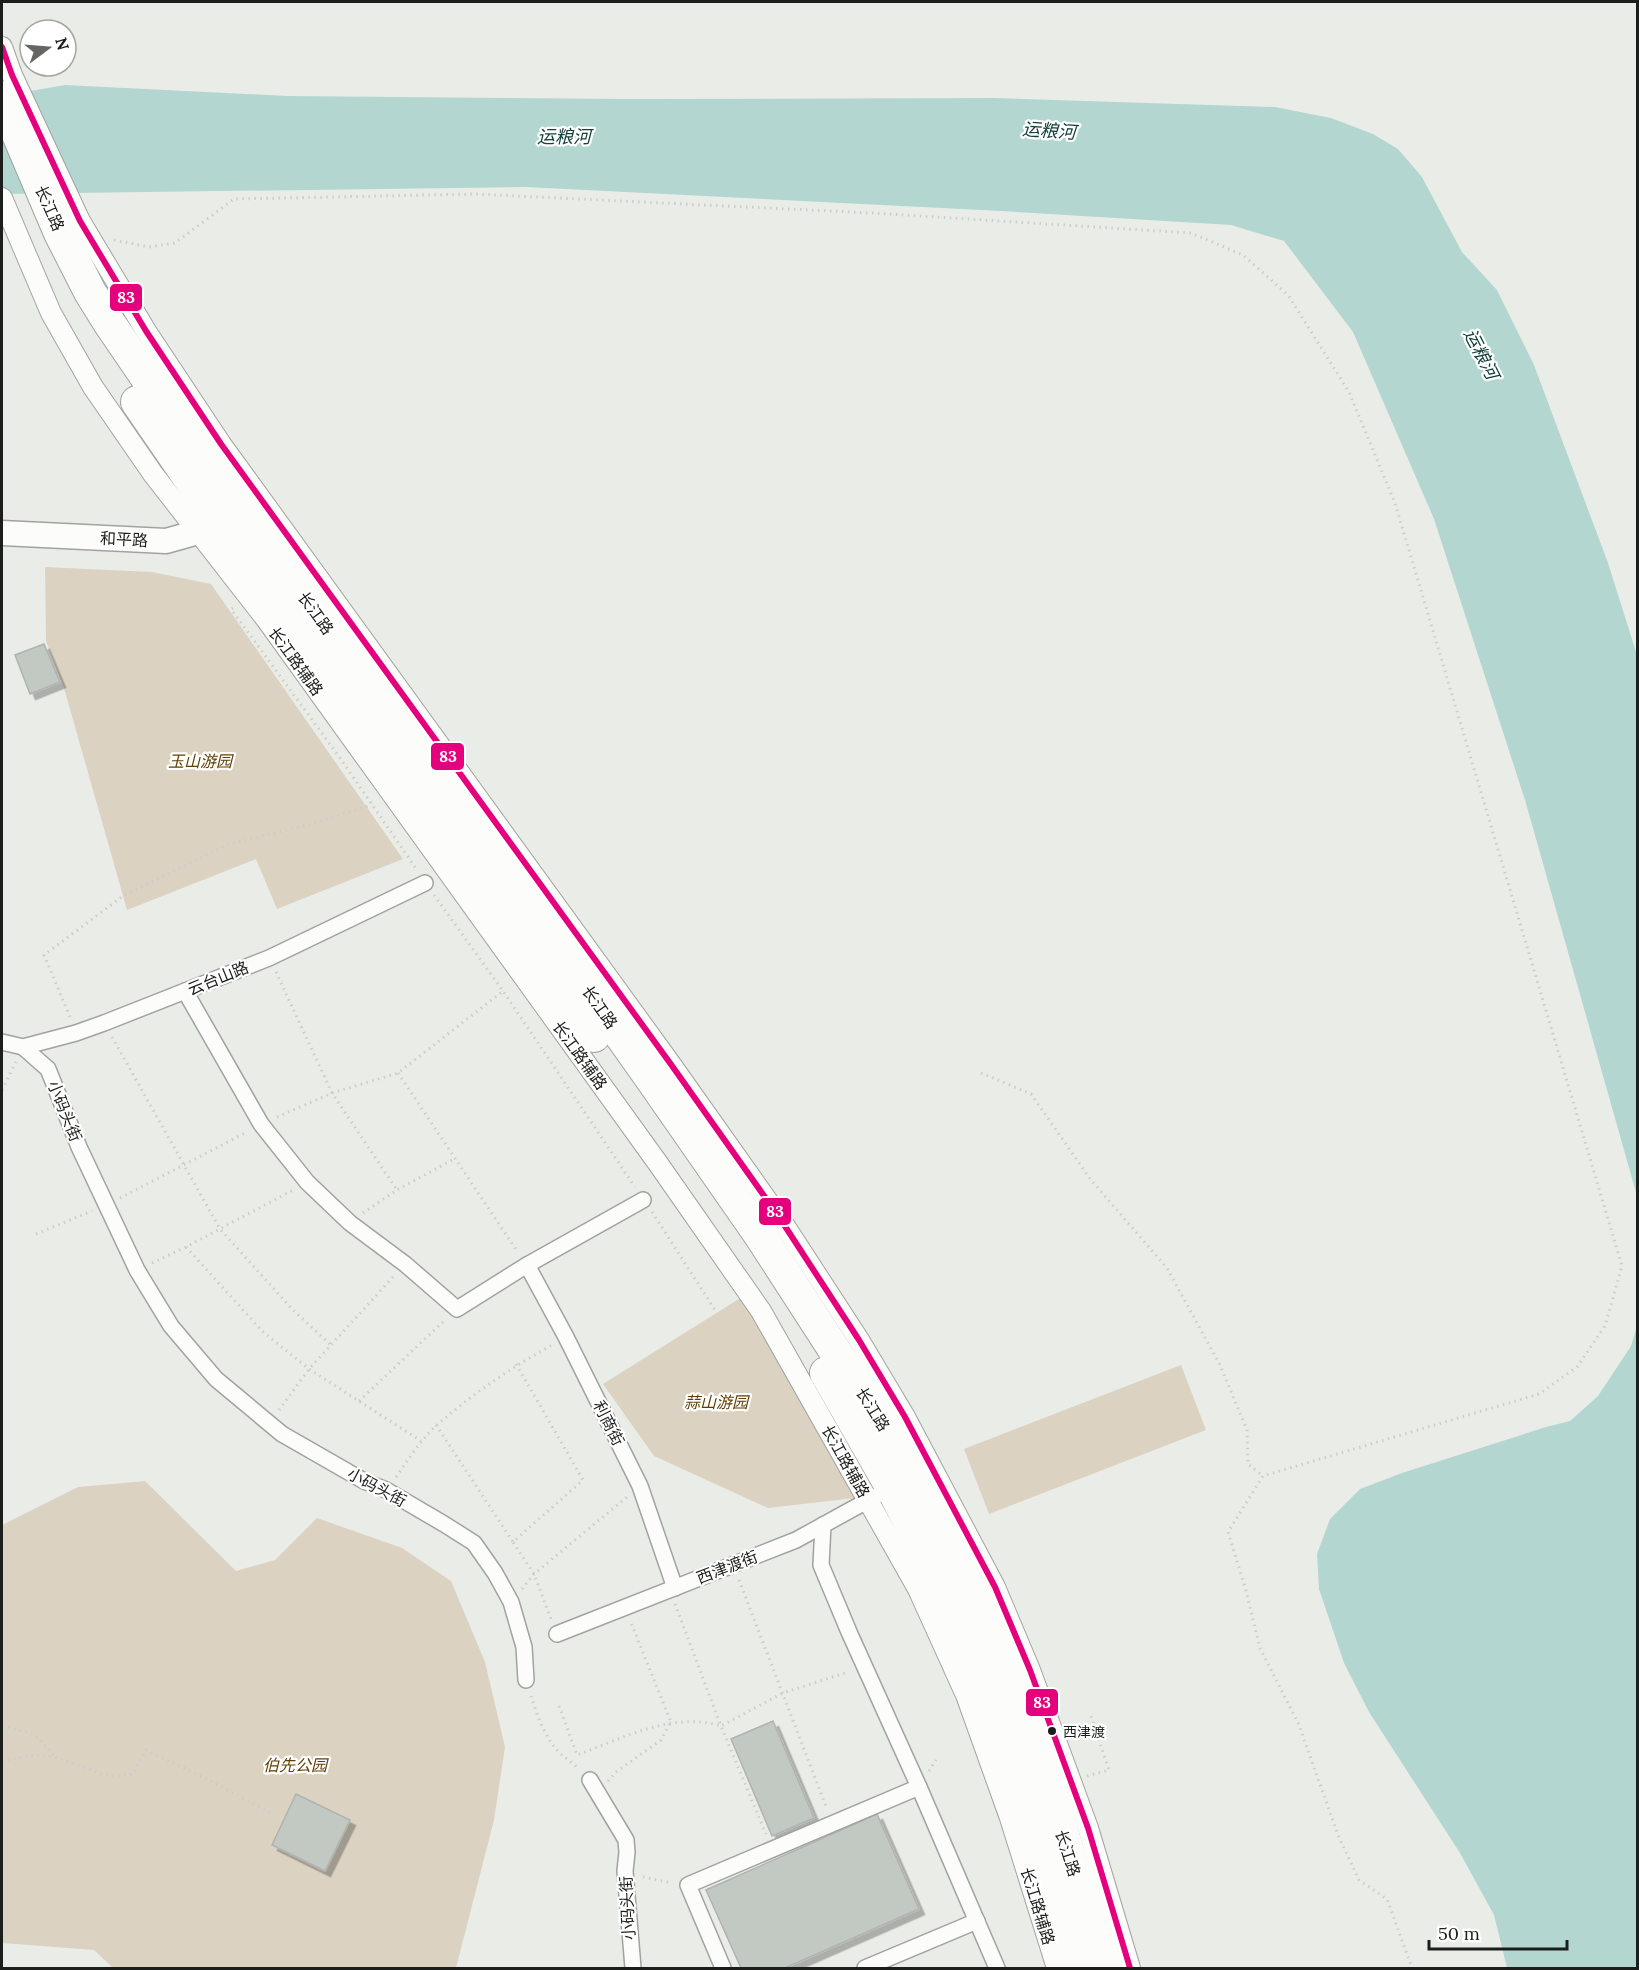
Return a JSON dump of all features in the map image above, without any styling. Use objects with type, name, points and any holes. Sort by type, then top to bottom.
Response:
[{"type":"main road","name":"长江路","points":[[7,86],[50,233]]},
{"type":"main road","name":"长江路","points":[[2,141],[50,233],[185,434],[218,520],[696,1177],[784,1303],[840,1395],[880,1494],[936,1571],[976,1658],[1024,1793],[1080,1968]]},
{"type":"main road","name":"长江路","points":[[218,520],[471,824],[760,1235],[901,1453],[952,1547],[986,1621],[1057,1816],[1105,1968]]},
{"type":"street","points":[[2,47],[7,86]]},
{"type":"street","name":"长江路辅路","points":[[2,198],[50,233],[101,255],[146,332],[221,444],[779,1217],[882,1378],[905,1417],[994,1587],[1030,1670],[1089,1828],[1130,1968]]},
{"type":"street","name":"长江路辅路","points":[[50,233],[51,313],[93,387],[153,474],[218,520],[250,597],[657,1162],[761,1311],[880,1494],[918,1589],[966,1695],[1010,1818],[1057,1968]]},
{"type":"street","name":"和平路","points":[[2,533],[166,541],[218,520]]},
{"type":"street","name":"云台山路","points":[[2,1042],[23,1047],[104,1023],[269,958],[425,883]]},
{"type":"street","points":[[186,991],[261,1124],[307,1182],[350,1223],[405,1264],[457,1309],[527,1265],[644,1200]]},
{"type":"street","name":"小码头街","points":[[23,1047],[48,1069],[79,1147],[137,1270],[171,1326],[216,1379],[282,1434],[343,1469],[386,1490],[474,1544],[495,1573],[511,1602],[524,1647],[526,1680]]},
{"type":"street","name":"利商街","points":[[527,1265],[566,1337],[640,1486],[675,1588]]},
{"type":"street","name":"西津渡街","points":[[558,1634],[796,1540],[880,1494]]},
{"type":"street","points":[[823,1525],[821,1565],[997,1968]]},
{"type":"street","name":"小码头街","points":[[594,1786],[626,1840],[625,1871],[633,1968]]},
{"type":"street","points":[[723,1968],[688,1885],[919,1787]]},
{"type":"street","points":[[865,1968],[976,1921]]},
{"type":"path","points":[[101,255],[115,238],[149,247],[175,243],[234,199],[475,194],[872,213],[1191,233],[1243,255],[1288,295],[1349,392],[1395,503],[1622,1266],[1605,1326],[1577,1367],[1539,1394],[1263,1476],[1228,1532],[1260,1648],[1299,1725],[1338,1835],[1359,1880],[1387,1899],[1412,1968]]},
{"type":"path","points":[[250,597],[231,609],[340,758],[425,883],[503,991],[717,1313]]},
{"type":"path","points":[[76,1033],[44,955],[123,896],[229,843],[312,824],[372,805]]},
{"type":"path","points":[[269,958],[332,1093],[398,1190]]},
{"type":"path","points":[[104,1023],[220,1229],[293,1310],[331,1345]]},
{"type":"path","points":[[2,1090],[23,1047]]},
{"type":"path","points":[[398,1073],[527,1265]]},
{"type":"path","points":[[981,1073],[1031,1094],[1091,1180],[1167,1268],[1220,1365],[1247,1430],[1248,1464],[1263,1476]]},
{"type":"path","points":[[350,1223],[398,1190],[454,1159]]},
{"type":"path","points":[[137,1270],[186,1247],[236,1218],[307,1182]]},
{"type":"path","points":[[186,1247],[262,1331],[309,1369],[421,1441]]},
{"type":"path","points":[[269,1423],[309,1369],[405,1264]]},
{"type":"path","points":[[359,1401],[457,1309]]},
{"type":"path","points":[[386,1490],[421,1441],[436,1425],[516,1364],[566,1337]]},
{"type":"path","points":[[513,1542],[583,1480],[516,1364]]},
{"type":"path","points":[[436,1425],[534,1574],[558,1634]]},
{"type":"path","points":[[534,1574],[640,1486]]},
{"type":"path","points":[[733,1565],[832,1823]]},
{"type":"path","points":[[675,1588],[672,1597],[721,1726],[772,1849]]},
{"type":"path","points":[[624,1608],[671,1722]]},
{"type":"path","points":[[560,1706],[577,1755],[671,1722],[705,1721],[721,1726],[783,1693],[864,1666]]},
{"type":"path","points":[[526,1680],[539,1719],[551,1742],[559,1752],[577,1766],[594,1786],[661,1740],[671,1722]]},
{"type":"path","points":[[2,1726],[34,1734],[55,1757]]},
{"type":"path","points":[[2,1761],[34,1755],[55,1757],[108,1776],[133,1774],[146,1750],[211,1780],[274,1815]]},
{"type":"path","points":[[647,1879],[676,1884]]},
{"type":"green space","name":"玉山游园","points":[[45,567],[152,572],[211,584],[403,859],[277,909],[256,859],[127,910],[64,688],[46,641]]},
{"type":"green space","name":"蒜山游园","points":[[742,1297],[855,1498],[768,1508],[654,1456],[603,1384]]},
{"type":"green space","points":[[1181,1365],[1206,1430],[989,1514],[964,1449]]},
{"type":"green space","name":"伯先公园","points":[[145,1481],[236,1571],[275,1560],[317,1518],[402,1548],[451,1581],[485,1662],[505,1747],[494,1820],[456,1968],[113,1968],[94,1950],[2,1943],[2,1525],[78,1487]]},
{"type":"water","name":"运粮河","points":[[65,85],[288,96],[631,99],[993,98],[1275,107],[1331,118],[1373,134],[1398,149],[1422,177],[1462,252],[1497,290],[1534,365],[1608,563],[1637,655],[1637,1196],[1525,800],[1434,519],[1353,332],[1284,241],[1231,225],[526,187],[2,194],[2,96]]},
{"type":"water","points":[[1637,1326],[1637,1968],[1507,1968],[1494,1915],[1460,1853],[1369,1712],[1344,1663],[1319,1589],[1317,1554],[1330,1519],[1360,1489],[1402,1473],[1570,1421],[1598,1396],[1631,1346]]},
{"type":"building","points":[[44,644],[60,682],[30,694],[15,655]]},
{"type":"building","points":[[773,1721],[814,1818],[772,1836],[731,1739]]},
{"type":"building","points":[[296,1794],[350,1820],[325,1871],[272,1845]]},
{"type":"building","points":[[877,1814],[919,1909],[785,1968],[741,1968],[706,1890]]},
{"type":"transit line","name":"83","points":[[2,47],[12,75],[80,221],[146,331],[221,444],[779,1217],[859,1340],[905,1417],[995,1587],[1030,1670],[1088,1828],[1130,1968]]},
{"type":"place","name":"西津渡","points":[[1052,1731]]}]
